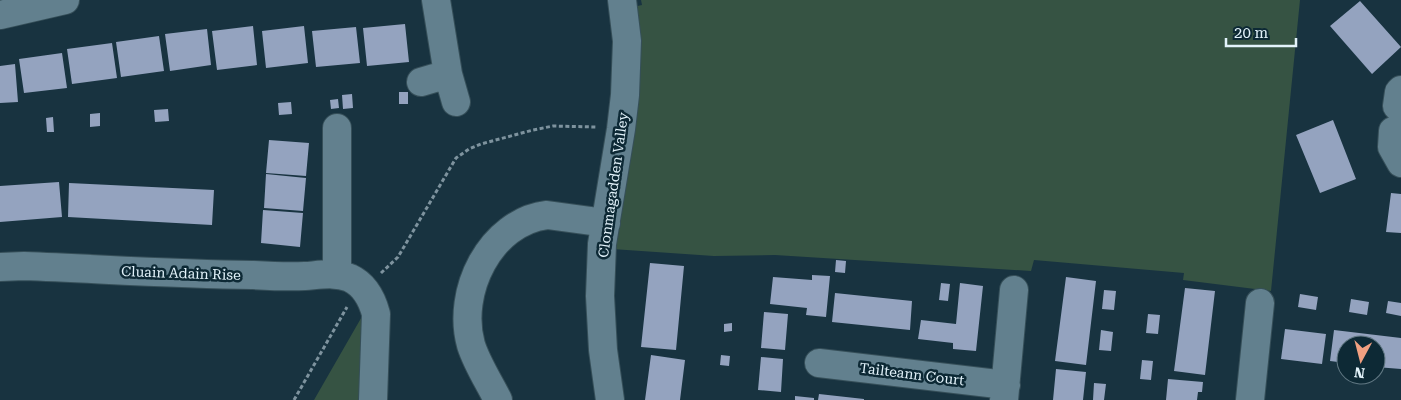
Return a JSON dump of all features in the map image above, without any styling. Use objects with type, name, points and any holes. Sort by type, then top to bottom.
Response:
[{"type":"street","points":[[0,15],[65,0]]},
{"type":"street","points":[[436,0],[448,74],[456,102]]},
{"type":"street","name":"Clonmagadden Valley","points":[[610,400],[602,350],[600,296],[602,244],[625,95],[627,41],[622,0]]},
{"type":"street","points":[[421,82],[448,74]]},
{"type":"street","points":[[1397,109],[1392,147],[1401,163]]},
{"type":"street","points":[[337,128],[349,279],[373,302],[376,314],[373,400]]},
{"type":"street","points":[[498,400],[471,346],[469,332],[468,313],[470,295],[474,281],[488,253],[513,227],[537,217],[547,216],[606,223]]},
{"type":"street","name":"Cluain Adain Rise","points":[[0,267],[24,266],[349,279]]},
{"type":"street","points":[[1005,392],[1014,290]]},
{"type":"street","points":[[1251,400],[1260,303]]},
{"type":"street","name":"Tailteann Court","points":[[819,363],[1005,392]]},
{"type":"path","points":[[294,400],[349,279],[363,280],[382,273],[398,257],[456,158],[469,149],[481,144],[553,126],[621,129]]},
{"type":"green space","points":[[641,0],[1300,0],[1271,291],[1183,280],[1184,273],[1034,260],[1031,271],[775,255],[714,256],[612,249],[633,7],[642,5]]},
{"type":"green space","points":[[364,313],[362,400],[314,400]]},
{"type":"building","points":[[1360,1],[1401,47],[1372,74],[1330,26]]},
{"type":"building","points":[[405,24],[409,62],[367,66],[363,28]]},
{"type":"building","points":[[253,26],[257,65],[217,70],[212,31]]},
{"type":"building","points":[[304,26],[308,63],[266,68],[262,31]]},
{"type":"building","points":[[356,27],[360,63],[316,67],[312,31]]},
{"type":"building","points":[[207,29],[211,65],[170,71],[165,34]]},
{"type":"building","points":[[159,36],[164,71],[121,77],[116,42]]},
{"type":"building","points":[[112,43],[117,78],[72,84],[67,49]]},
{"type":"building","points":[[62,53],[67,88],[24,93],[19,59]]},
{"type":"building","points":[[15,64],[18,102],[0,103],[0,66]]},
{"type":"building","points":[[399,92],[408,92],[408,104],[399,104]]},
{"type":"building","points":[[352,94],[353,108],[343,109],[342,95]]},
{"type":"building","points":[[338,99],[339,108],[331,109],[330,100]]},
{"type":"building","points":[[291,102],[292,114],[279,115],[278,103]]},
{"type":"building","points":[[168,109],[169,121],[155,122],[154,110]]},
{"type":"building","points":[[100,113],[100,126],[90,127],[90,114]]},
{"type":"building","points":[[53,117],[54,132],[47,132],[46,118]]},
{"type":"building","points":[[1333,120],[1356,179],[1320,193],[1296,135]]},
{"type":"building","points":[[269,140],[309,143],[306,176],[266,173]]},
{"type":"building","points":[[266,174],[306,178],[303,211],[264,208]]},
{"type":"building","points":[[59,182],[62,217],[0,222],[0,186]]},
{"type":"building","points":[[69,183],[214,190],[212,225],[68,217]]},
{"type":"building","points":[[1391,193],[1401,194],[1401,233],[1386,232]]},
{"type":"building","points":[[263,210],[303,213],[300,247],[261,243]]},
{"type":"building","points":[[836,260],[846,261],[845,273],[835,272]]},
{"type":"building","points":[[650,263],[684,266],[676,350],[641,347]]},
{"type":"building","points":[[812,275],[830,276],[826,317],[806,315],[807,308],[770,304],[773,277],[812,280]]},
{"type":"building","points":[[1066,277],[1096,281],[1086,365],[1055,361]]},
{"type":"building","points":[[941,283],[950,284],[948,301],[939,300]]},
{"type":"building","points":[[960,283],[983,286],[976,351],[953,349],[953,343],[918,339],[921,320],[956,324]]},
{"type":"building","points":[[1185,288],[1215,291],[1205,375],[1174,371]]},
{"type":"building","points":[[1104,290],[1116,291],[1114,310],[1102,309]]},
{"type":"building","points":[[835,293],[912,301],[910,330],[832,322]]},
{"type":"building","points":[[1300,294],[1318,297],[1316,310],[1298,307]]},
{"type":"building","points":[[1351,299],[1369,302],[1367,315],[1349,312]]},
{"type":"building","points":[[1388,301],[1401,303],[1401,316],[1386,313]]},
{"type":"building","points":[[764,312],[788,314],[785,350],[761,348]]},
{"type":"building","points":[[1148,314],[1160,315],[1158,334],[1146,333]]},
{"type":"building","points":[[732,323],[732,331],[724,332],[724,324]]},
{"type":"building","points":[[1285,329],[1326,334],[1322,364],[1281,359]]},
{"type":"building","points":[[1101,330],[1113,332],[1111,351],[1099,350]]},
{"type":"building","points":[[1334,330],[1376,335],[1336,335],[1336,362],[1330,361]]},
{"type":"building","points":[[1386,336],[1401,338],[1401,369],[1386,368]]},
{"type":"building","points":[[651,355],[685,360],[680,400],[645,400]]},
{"type":"building","points":[[721,355],[730,356],[729,366],[720,365]]},
{"type":"building","points":[[761,357],[783,359],[781,392],[758,390]]},
{"type":"building","points":[[1142,360],[1153,361],[1151,380],[1140,379]]},
{"type":"building","points":[[1056,369],[1086,372],[1083,400],[1053,400]]},
{"type":"building","points":[[1168,379],[1203,382],[1202,392],[1198,392],[1197,400],[1166,400]]},
{"type":"building","points":[[1094,383],[1106,384],[1104,400],[1093,400]]},
{"type":"building","points":[[819,394],[864,399],[864,400],[818,400]]},
{"type":"building","points":[[795,396],[814,398],[814,400],[795,400]]}]
